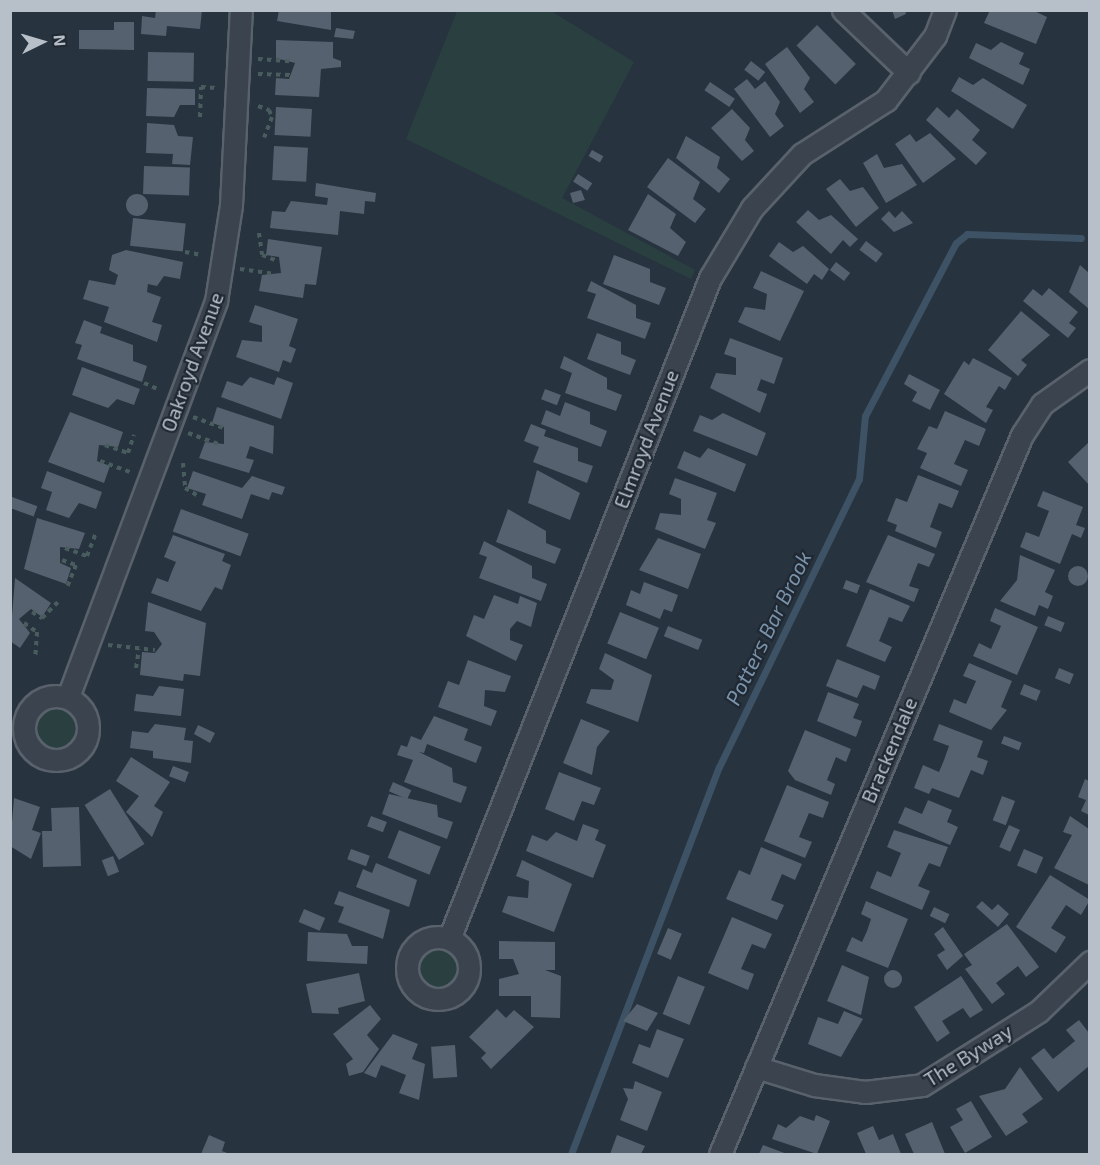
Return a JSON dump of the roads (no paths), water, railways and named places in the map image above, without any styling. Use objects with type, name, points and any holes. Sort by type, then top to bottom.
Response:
[{"type":"street","name":"Oakroyd Avenue","points":[[68,698],[216,301],[231,205],[241,10]]},
{"type":"street","points":[[843,10],[909,74]]},
{"type":"street","name":"Elmroyd Avenue","points":[[449,939],[710,278],[752,208],[802,154],[886,100],[909,74],[945,10]]},
{"type":"street","name":"Brackendale","points":[[720,1155],[1022,435],[1042,404],[1089,370]]},
{"type":"street","name":"The Byway","points":[[756,1067],[814,1085],[865,1092],[922,1085],[1039,1011],[1089,962]]},
{"type":"waterway","name":"Potters Bar Brook","points":[[571,1154],[719,767],[859,479],[865,416],[956,243],[967,234],[1081,238]]}]
